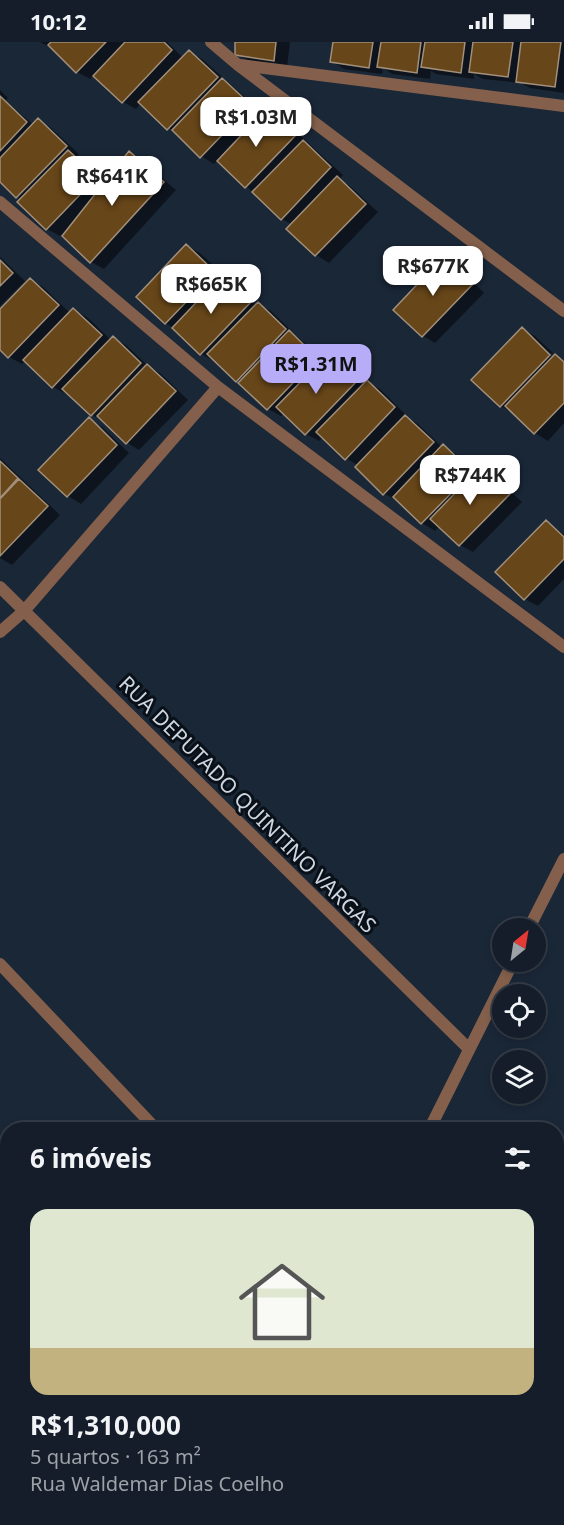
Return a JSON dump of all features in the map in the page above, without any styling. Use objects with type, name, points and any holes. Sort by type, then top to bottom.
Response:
[{"type":"street","points":[[211,42],[238,65],[564,311]]},
{"type":"street","points":[[238,65],[564,106]]},
{"type":"street","points":[[0,202],[218,387],[564,647]]},
{"type":"street","points":[[0,632],[24,611],[218,387]]},
{"type":"street","name":"RUA DEPUTADO QUINTINO VARGAS","points":[[0,587],[468,1049]]},
{"type":"street","points":[[534,918],[564,859]]},
{"type":"street","points":[[0,964],[149,1122]]},
{"type":"street","points":[[433,1122],[508,972]]},
{"type":"building","points":[[51,42],[106,42],[76,73],[48,45]]},
{"type":"building","points":[[125,42],[164,42],[172,50],[122,103],[93,76]]},
{"type":"building","points":[[235,42],[276,42],[274,61],[235,55]]},
{"type":"building","points":[[333,42],[373,42],[369,68],[330,62]]},
{"type":"building","points":[[381,42],[421,42],[417,73],[377,67]]},
{"type":"building","points":[[425,42],[465,42],[461,73],[421,67]]},
{"type":"building","points":[[473,42],[513,42],[508,77],[469,72]]},
{"type":"building","points":[[521,42],[561,42],[555,87],[516,82]]},
{"type":"building","points":[[189,50],[218,77],[167,130],[138,102]]},
{"type":"building","points":[[222,78],[251,105],[200,158],[172,130]]},
{"type":"building","points":[[0,96],[27,122],[0,151]]},
{"type":"building","points":[[267,108],[295,136],[245,188],[217,161]]},
{"type":"building","points":[[38,118],[67,146],[16,198],[0,182],[0,158]]},
{"type":"building","points":[[303,140],[331,167],[281,220],[252,192]]},
{"type":"building","points":[[68,150],[97,177],[46,230],[17,202]]},
{"type":"building","points":[[129,151],[164,182],[90,263],[62,236]]},
{"type":"building","points":[[337,176],[366,204],[315,256],[286,229]]},
{"type":"building","points":[[186,244],[215,272],[165,324],[136,297]]},
{"type":"building","points":[[443,257],[472,285],[422,337],[393,310]]},
{"type":"building","points":[[0,260],[13,273],[0,286]]},
{"type":"building","points":[[222,275],[250,303],[200,355],[172,328]]},
{"type":"building","points":[[30,278],[59,305],[8,358],[0,350],[0,309]]},
{"type":"building","points":[[258,302],[286,329],[236,382],[207,354]]},
{"type":"building","points":[[73,308],[102,335],[52,388],[23,360]]},
{"type":"building","points":[[522,327],[550,355],[500,407],[471,380]]},
{"type":"building","points":[[289,330],[317,358],[267,410],[238,383]]},
{"type":"building","points":[[113,336],[141,363],[91,416],[62,389]]},
{"type":"building","points":[[555,354],[564,362],[564,403],[534,434],[505,406]]},
{"type":"building","points":[[327,355],[356,382],[305,435],[276,407]]},
{"type":"building","points":[[147,364],[176,391],[126,444],[97,416]]},
{"type":"building","points":[[367,380],[395,407],[345,460],[316,432]]},
{"type":"building","points":[[405,415],[434,442],[383,495],[355,467]]},
{"type":"building","points":[[89,417],[117,445],[67,497],[38,470]]},
{"type":"building","points":[[443,444],[472,472],[421,524],[393,497]]},
{"type":"building","points":[[0,461],[18,478],[0,498]]},
{"type":"building","points":[[481,466],[510,494],[459,546],[430,519]]},
{"type":"building","points":[[19,479],[48,506],[0,556],[0,499]]},
{"type":"building","points":[[546,520],[564,537],[564,559],[524,600],[495,572]]}]
